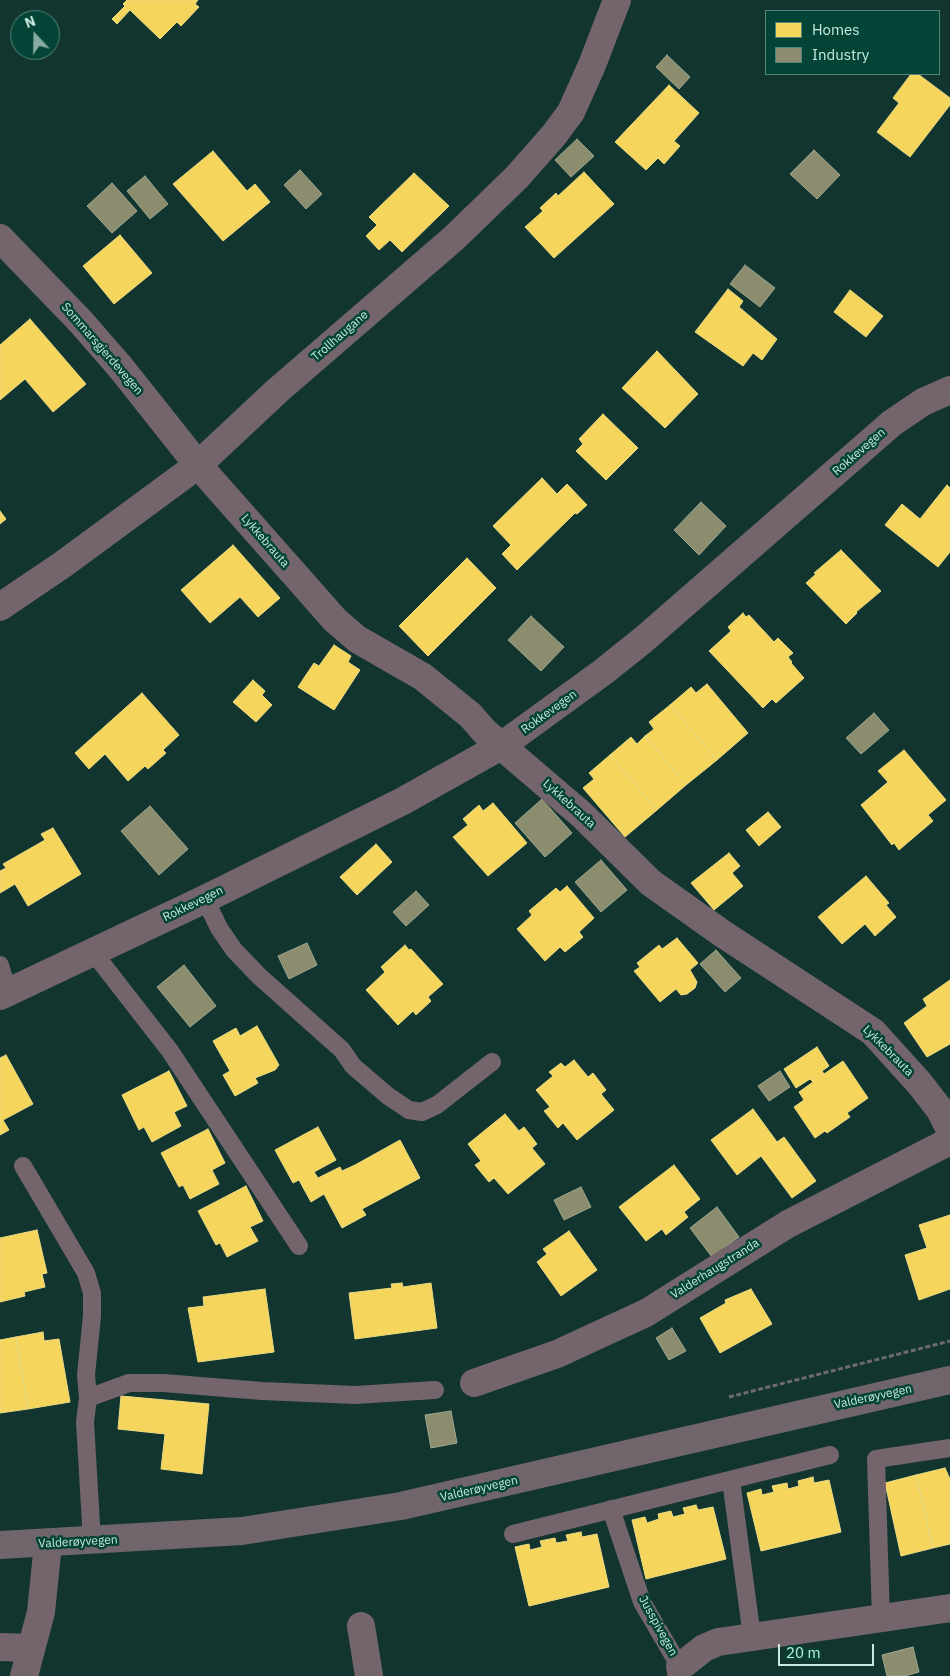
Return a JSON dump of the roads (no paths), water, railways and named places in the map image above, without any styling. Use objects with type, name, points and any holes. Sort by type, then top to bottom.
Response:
[{"type":"main road","name":"Valderøyvegen","points":[[0,1545],[48,1544],[242,1531],[402,1506],[950,1380]]},
{"type":"street","name":"Trollhaugane","points":[[0,607],[62,565],[198,465],[277,391],[454,238],[517,177],[554,135],[571,112],[616,3]]},
{"type":"street","name":"Sommarsgjerdevegen","points":[[0,238],[87,328],[198,465]]},
{"type":"street","name":"Rokkevegen","points":[[4,994],[205,899],[403,801],[501,746],[603,672],[643,640],[892,423],[923,402],[950,390]]},
{"type":"street","name":"Lykkebrauta","points":[[198,465],[341,626],[357,639],[423,677],[470,715],[501,746],[582,815],[651,883],[723,934],[873,1032],[920,1084],[940,1110],[950,1130]]},
{"type":"street","name":"Valderhaugstranda","points":[[474,1383],[557,1354],[646,1313],[788,1224],[950,1141]]},
{"type":"street","points":[[24,1676],[40,1612],[48,1544]]},
{"type":"street","name":"Jusspivegen","points":[[678,1671],[697,1652],[718,1642],[950,1608]]},
{"type":"street","points":[[361,1626],[370,1676]]},
{"type":"street","points":[[0,1647],[30,1648]]},
{"type":"lane","points":[[205,899],[219,928],[234,950],[342,1050],[353,1066],[388,1096],[409,1110],[422,1112],[437,1105],[492,1062]]},
{"type":"lane","points":[[93,952],[170,1051],[299,1246]]},
{"type":"lane","name":"Rokkevegen","points":[[0,965],[4,994]]},
{"type":"lane","points":[[23,1166],[90,1284],[92,1316],[86,1375],[88,1398],[85,1422],[92,1541]]},
{"type":"lane","points":[[88,1398],[129,1383],[164,1383],[262,1391],[355,1395],[435,1390]]},
{"type":"lane","points":[[881,1618],[876,1459],[950,1448]]},
{"type":"lane","points":[[513,1534],[830,1455]]},
{"type":"lane","points":[[730,1480],[752,1637]]},
{"type":"lane","name":"Jusspivegen","points":[[611,1509],[642,1602],[678,1671]]}]
